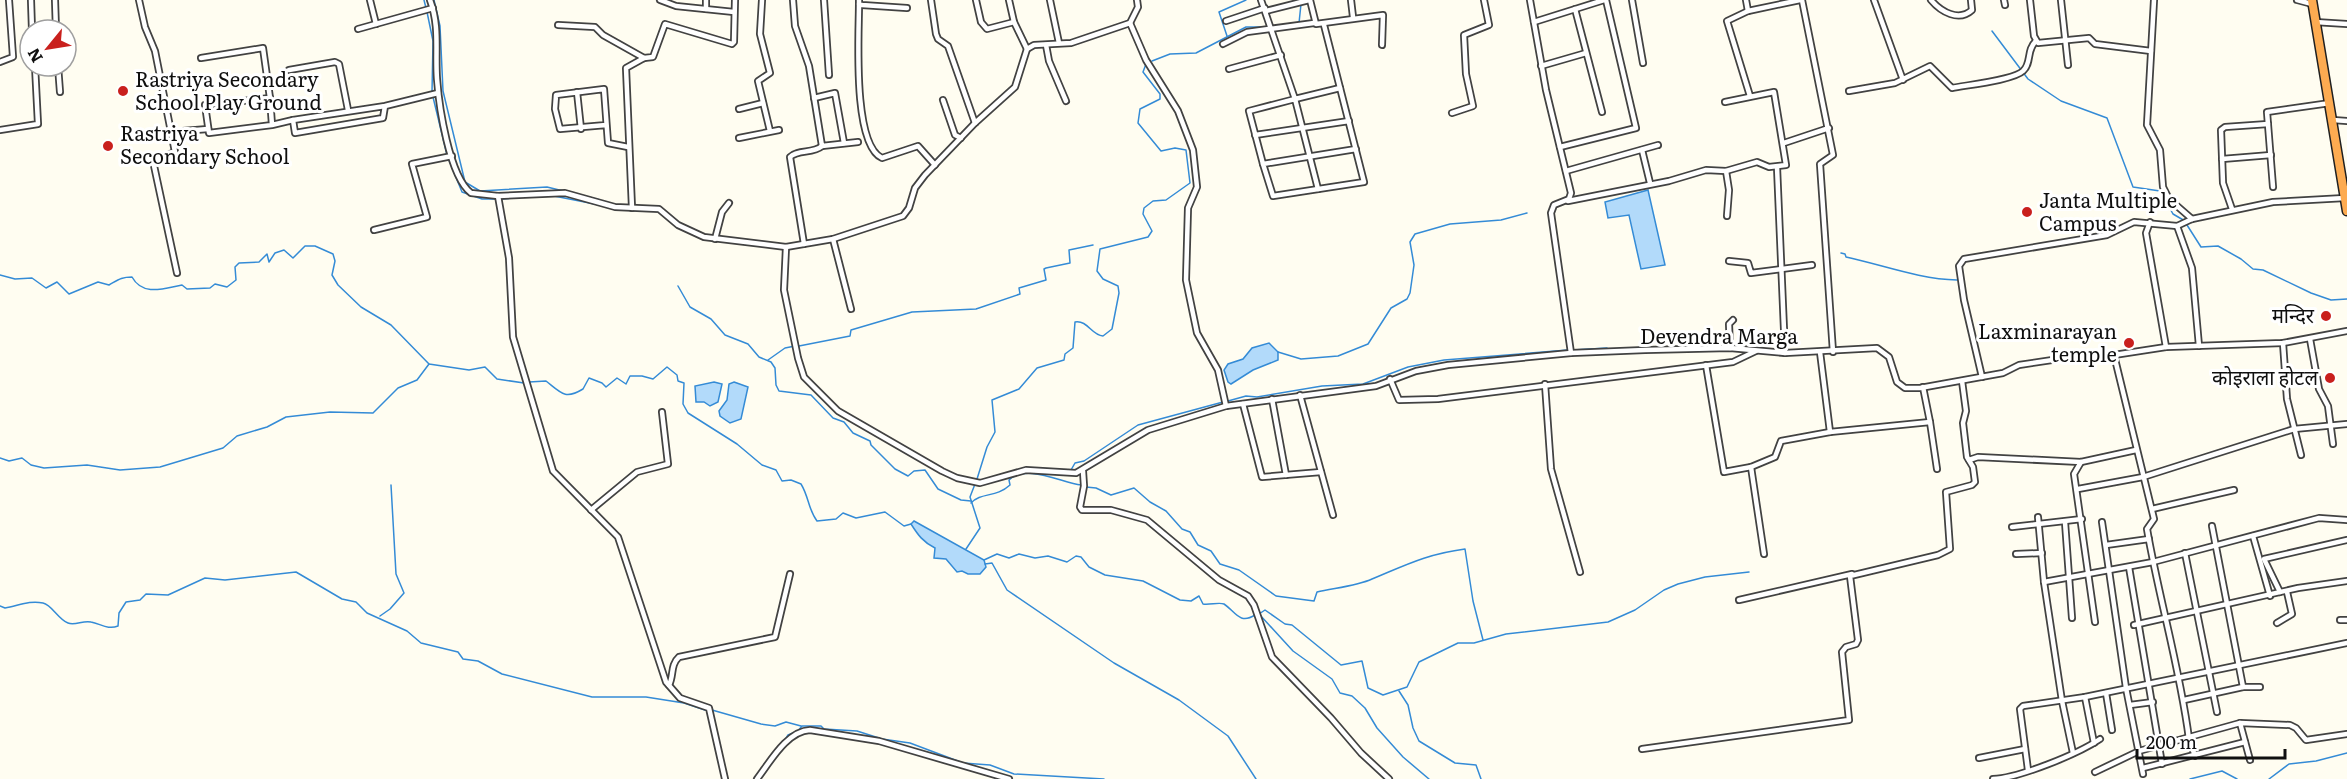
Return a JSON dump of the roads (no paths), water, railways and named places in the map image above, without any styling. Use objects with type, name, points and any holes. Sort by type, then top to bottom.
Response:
[{"type":"highway","points":[[2312,2],[2347,211]]},
{"type":"street","points":[[0,62],[13,57],[9,0]]},
{"type":"street","points":[[31,0],[32,18]]},
{"type":"street","points":[[55,0],[56,18]]},
{"type":"street","points":[[140,0],[145,27],[155,51],[175,152],[153,161],[177,273]]},
{"type":"street","points":[[370,0],[376,24]]},
{"type":"street","points":[[430,0],[438,30],[438,93],[458,177],[471,193],[498,196],[565,193],[615,207],[659,209],[690,232],[715,239],[786,247],[833,239],[903,216],[909,208],[915,188],[975,123],[1015,87],[1027,49],[1034,45],[1071,44],[1130,23],[1138,8],[1137,0]]},
{"type":"street","points":[[660,0],[676,6],[734,12]]},
{"type":"street","points":[[706,0],[706,9]]},
{"type":"street","points":[[632,208],[626,68],[644,58],[653,57],[663,26],[667,23],[732,44],[735,0]]},
{"type":"street","points":[[755,0],[762,1],[760,34],[770,73],[758,81],[770,131]]},
{"type":"street","points":[[793,0],[795,26],[809,66],[822,146]]},
{"type":"street","points":[[824,0],[829,75]]},
{"type":"street","points":[[931,0],[936,34],[938,39],[948,46],[975,123]]},
{"type":"street","points":[[976,0],[981,22],[987,29],[1014,22]]},
{"type":"street","points":[[1009,0],[1014,22],[1027,49]]},
{"type":"street","points":[[1050,0],[1059,43]]},
{"type":"street","points":[[1261,0],[1295,99],[1318,189]]},
{"type":"street","points":[[1226,21],[1310,0],[1314,23]]},
{"type":"street","points":[[1351,0],[1353,17]]},
{"type":"street","points":[[1452,112],[1473,106],[1466,74],[1464,34],[1489,25],[1484,0]]},
{"type":"street","points":[[1530,0],[1541,66],[1571,196],[1566,201]]},
{"type":"street","points":[[1534,22],[1605,0],[1636,128],[1560,147]]},
{"type":"street","points":[[1632,0],[1643,63]]},
{"type":"street","points":[[1746,0],[1748,11]]},
{"type":"street","points":[[1750,96],[1727,21],[1748,11],[1801,0],[1833,157],[1820,164],[1833,352]]},
{"type":"street","points":[[1874,0],[1903,80]]},
{"type":"street","points":[[1931,0],[1946,13],[1960,16],[1972,10],[1971,0]]},
{"type":"street","points":[[2030,0],[2036,41]]},
{"type":"street","points":[[2061,0],[2068,65]]},
{"type":"street","points":[[2154,0],[2146,125],[2160,150],[2163,188],[2169,199],[2190,219]]},
{"type":"street","points":[[2297,0],[2312,2]]},
{"type":"street","points":[[907,8],[859,2],[858,83],[864,120],[875,154],[882,158],[918,146],[935,165]]},
{"type":"street","points":[[358,29],[433,8]]},
{"type":"street","points":[[1575,9],[1602,112]]},
{"type":"street","points":[[1223,44],[1247,32],[1273,31],[1314,23],[1324,25],[1353,17],[1383,15],[1382,45]]},
{"type":"street","points":[[2315,22],[2347,24]]},
{"type":"street","points":[[1130,23],[1146,60],[1178,111],[1193,150],[1197,187],[1188,208],[1185,280],[1197,333],[1216,363],[1226,406]]},
{"type":"street","points":[[558,25],[595,27],[603,35],[644,58]]},
{"type":"street","points":[[1324,25],[1349,121],[1364,182],[1273,196],[1249,111],[1340,87]]},
{"type":"street","points":[[1849,91],[1903,80],[1930,66],[1952,88],[2018,74],[2027,65],[2029,48],[2036,41],[2089,38],[2094,44],[2151,51]]},
{"type":"street","points":[[1046,45],[1048,61],[1066,101]]},
{"type":"street","points":[[201,58],[263,48],[272,125]]},
{"type":"street","points":[[1541,66],[1586,53]]},
{"type":"street","points":[[1229,69],[1281,55]]},
{"type":"street","points":[[289,70],[335,62],[339,64],[348,110]]},
{"type":"street","points":[[0,130],[38,124],[36,78]]},
{"type":"street","points":[[59,78],[60,92]]},
{"type":"street","points":[[606,125],[560,129],[555,109],[556,95],[604,89],[608,143],[628,147]]},
{"type":"street","points":[[577,92],[580,129]]},
{"type":"street","points":[[1571,353],[1551,213],[1554,205],[1650,183],[1669,181],[1706,170],[1726,171],[1757,162],[1777,167],[1786,165],[1774,92],[1725,102]]},
{"type":"street","points":[[270,98],[205,105],[209,133],[272,125],[438,93]]},
{"type":"street","points":[[814,98],[835,93],[844,143]]},
{"type":"street","points":[[943,100],[956,135],[961,138]]},
{"type":"street","points":[[739,109],[764,102]]},
{"type":"street","points":[[2273,187],[2267,112],[2330,103]]},
{"type":"street","points":[[293,120],[296,133],[383,118],[385,105]]},
{"type":"street","points":[[2333,120],[2347,120]]},
{"type":"street","points":[[1255,135],[1349,121]]},
{"type":"street","points":[[2232,209],[2223,183],[2223,128],[2268,124]]},
{"type":"street","points":[[1784,143],[1828,128]]},
{"type":"street","points":[[170,132],[208,129]]},
{"type":"street","points":[[739,138],[779,130]]},
{"type":"street","points":[[804,243],[790,157],[792,154],[817,150],[822,146],[858,142]]},
{"type":"street","points":[[1566,171],[1658,144]]},
{"type":"street","points":[[1263,164],[1356,149]]},
{"type":"street","points":[[1642,150],[1650,183]]},
{"type":"street","points":[[2222,159],[2271,154]]},
{"type":"street","points":[[374,230],[427,217],[412,164],[452,156]]},
{"type":"street","points":[[1777,167],[1785,353]]},
{"type":"street","points":[[1726,171],[1729,190],[1727,216]]},
{"type":"street","points":[[498,196],[509,258],[513,337],[529,384],[553,471],[618,537],[661,673],[680,698],[709,708],[725,779]]},
{"type":"street","points":[[1982,377],[1964,300],[1961,261],[2107,235],[2134,222],[2177,226],[2190,219],[2273,202],[2345,198]]},
{"type":"street","points":[[715,239],[722,212],[729,203]]},
{"type":"street","points":[[2150,222],[2146,233],[2166,347]]},
{"type":"street","points":[[2177,226],[2192,268],[2199,346]]},
{"type":"street","points":[[833,239],[851,309]]},
{"type":"street","points":[[786,247],[784,290],[802,373],[832,406],[905,451],[957,478],[980,483],[1026,470],[1072,473],[1083,471],[1084,486],[1080,507],[1082,510],[1111,510],[1147,520],[1219,580],[1248,596],[1254,605],[1272,657],[1361,753],[1389,779]]},
{"type":"street","points":[[1729,261],[1748,263],[1751,273],[1812,265]]},
{"type":"street","points":[[1730,348],[1729,324],[1733,320]]},
{"type":"street","name":"Devendra Marga","points":[[1083,471],[1148,430],[1226,406],[1376,386],[1416,371],[1448,365],[1571,353],[1730,348],[1785,353],[1882,350],[1889,357],[1897,382],[1905,388],[1962,381],[2003,373],[2019,365],[2079,356],[2114,355],[2166,347],[2283,343],[2347,331]]},
{"type":"street","points":[[2310,339],[2319,389],[2328,406],[2333,444]]},
{"type":"street","points":[[2283,343],[2287,399],[2301,455]]},
{"type":"street","points":[[1390,379],[1396,398],[1401,401],[1472,395],[1545,384],[1706,366],[1733,362],[1756,351]]},
{"type":"street","points":[[1820,352],[1830,432]]},
{"type":"street","points":[[2114,355],[2152,509],[2154,519],[2147,529],[2167,618],[2177,679],[2184,700],[2189,739],[2195,756]]},
{"type":"street","points":[[1706,366],[1724,472],[1751,467],[1774,457],[1781,441],[1830,432],[1930,422]]},
{"type":"street","points":[[1739,600],[1948,551],[1951,548],[1946,492],[1974,484],[1963,423],[1966,411],[1962,381]]},
{"type":"street","points":[[1545,384],[1551,469],[1580,572]]},
{"type":"street","points":[[1923,387],[1936,469]]},
{"type":"street","points":[[1300,395],[1333,515]]},
{"type":"street","points":[[1272,399],[1286,476]]},
{"type":"street","points":[[1243,404],[1260,476],[1322,472]]},
{"type":"street","points":[[591,510],[638,472],[668,464],[662,412]]},
{"type":"street","points":[[2078,489],[2143,477],[2294,429],[2347,424]]},
{"type":"street","points":[[1969,460],[1978,457],[2081,462],[2136,450]]},
{"type":"street","points":[[2081,462],[2074,474],[2078,489],[2095,622]]},
{"type":"street","points":[[1751,467],[1764,554]]},
{"type":"street","points":[[2152,509],[2234,490]]},
{"type":"street","points":[[2038,517],[2044,582],[2062,701],[2073,753]]},
{"type":"street","points":[[2044,582],[2153,562],[2319,518],[2347,520]]},
{"type":"street","points":[[2012,527],[2082,519]]},
{"type":"street","points":[[2065,522],[2072,618]]},
{"type":"street","points":[[2102,522],[2111,570],[2126,688],[2143,771],[2245,742]]},
{"type":"street","points":[[2212,526],[2243,687]]},
{"type":"street","points":[[2253,536],[2270,596]]},
{"type":"street","points":[[2106,544],[2149,539]]},
{"type":"street","points":[[2347,540],[2264,559],[2279,593],[2347,581]]},
{"type":"street","points":[[2016,554],[2042,553]]},
{"type":"street","points":[[2185,553],[2217,712]]},
{"type":"street","points":[[2129,567],[2137,625],[2154,702],[2162,764]]},
{"type":"street","points":[[669,685],[673,666],[679,657],[775,637],[790,574]]},
{"type":"street","points":[[1642,749],[1849,720],[1842,652],[1858,640],[1850,579],[1852,574]]},
{"type":"street","points":[[2137,625],[2298,588]]},
{"type":"street","points":[[2288,592],[2292,614]]},
{"type":"street","points":[[2277,622],[2300,609]]},
{"type":"street","points":[[2340,620],[2347,620]]},
{"type":"street","points":[[2028,770],[2020,708],[2177,679],[2347,643]]},
{"type":"street","points":[[2184,700],[2243,687],[2260,687]]},
{"type":"street","points":[[2106,693],[2112,730]]},
{"type":"street","points":[[2085,697],[2094,743]]},
{"type":"street","points":[[2130,705],[2154,702]]},
{"type":"street","points":[[2240,723],[2250,760]]},
{"type":"street","points":[[2096,772],[2116,760],[2139,751],[2240,723],[2290,725],[2296,728],[2306,740],[2347,734]]},
{"type":"street","points":[[757,779],[791,736],[801,731],[814,730],[879,741],[1009,779]]},
{"type":"street","points":[[1993,779],[2009,778],[2073,753],[2100,739]]},
{"type":"street","points":[[1979,758],[2025,748]]},
{"type":"water","points":[[1648,190],[1665,265],[1641,269],[1629,215],[1608,218],[1605,202]]},
{"type":"water","points":[[1269,343],[1278,352],[1278,360],[1253,370],[1231,384],[1228,382],[1224,370],[1228,364],[1243,359],[1252,348]]},
{"type":"water","points":[[714,382],[722,384],[718,402],[710,406],[704,402],[696,402],[695,386]]},
{"type":"water","points":[[734,382],[748,387],[741,419],[730,423],[720,416],[719,411],[727,400],[729,384]]},
{"type":"water","points":[[914,521],[984,560],[986,567],[980,574],[968,574],[962,571],[957,572],[946,559],[934,558],[935,548],[919,535],[911,524]]},
{"type":"waterway","points":[[424,0],[426,8]]},
{"type":"waterway","points":[[434,0],[440,26],[443,91],[465,182],[480,191],[547,187],[600,200]]},
{"type":"waterway","points":[[1227,36],[1219,12],[1246,0]]},
{"type":"waterway","points":[[1299,23],[1301,4]]},
{"type":"waterway","points":[[427,12],[433,41],[432,92]]},
{"type":"waterway","points":[[1152,61],[1170,54],[1196,53],[1246,27],[1268,27]]},
{"type":"waterway","points":[[1992,31],[2028,79],[2061,101],[2107,118],[2133,187],[2160,191],[2173,214],[2185,221]]},
{"type":"waterway","points":[[977,479],[987,447],[995,432],[992,400],[1019,389],[1037,368],[1064,360],[1065,354],[1073,348],[1075,322],[1083,323],[1095,333],[1103,336],[1112,329],[1119,293],[1118,286],[1103,279],[1097,271],[1100,249],[1148,237],[1152,231],[1143,214],[1144,208],[1153,201],[1166,200],[1190,183],[1186,150],[1175,148],[1161,151],[1138,123],[1140,109],[1160,99],[1160,94],[1143,72],[1146,64]]},
{"type":"waterway","points":[[433,97],[447,155]]},
{"type":"waterway","points":[[449,160],[462,192],[482,199],[496,199]]},
{"type":"waterway","points":[[554,196],[605,206]]},
{"type":"waterway","points":[[502,199],[522,197]]},
{"type":"waterway","points":[[1278,352],[1301,359],[1338,356],[1368,344],[1391,308],[1407,299],[1410,293],[1414,265],[1410,242],[1415,234],[1450,224],[1501,220],[1527,213]]},
{"type":"waterway","points":[[2187,225],[2201,247],[2218,246],[2253,269],[2263,270],[2311,293],[2331,300],[2347,299]]},
{"type":"waterway","points":[[799,346],[850,336],[851,330],[912,312],[976,309],[1020,294],[1019,288],[1046,280],[1044,269],[1070,263],[1069,250],[1093,245]]},
{"type":"waterway","points":[[0,275],[15,279],[32,278],[46,288],[57,282],[69,294],[98,282],[109,285],[128,277],[132,277],[142,287],[155,290],[182,285],[187,289],[210,288],[215,284],[227,287],[236,280],[235,267],[239,263],[259,262],[267,254],[269,262],[275,253],[284,250],[293,258],[305,246],[315,246],[333,254],[335,261],[332,275],[338,285],[361,307],[391,325],[429,364],[469,370],[485,367],[497,379],[524,383]]},
{"type":"waterway","points":[[1841,253],[1846,257],[1915,274],[1957,280]]},
{"type":"waterway","points":[[678,286],[690,307],[711,319],[725,335],[748,344],[759,357],[771,362],[775,368],[776,385],[779,391],[811,395],[833,418],[844,422],[853,433],[870,441],[871,445],[895,469],[908,476],[914,471],[925,470],[938,489],[961,500],[971,501]]},
{"type":"waterway","points":[[768,360],[785,348],[795,346]]},
{"type":"waterway","points":[[1573,350],[1607,348]]},
{"type":"waterway","points":[[1228,401],[1246,396],[1257,397],[1322,386],[1363,384],[1408,367],[1444,360],[1568,350]]},
{"type":"waterway","points":[[0,458],[9,461],[22,458],[31,465],[44,468],[87,465],[120,470],[160,467],[223,448],[237,436],[267,427],[286,417],[330,412],[373,413],[398,388],[417,380],[429,364]]},
{"type":"waterway","points":[[529,382],[546,381],[563,394],[572,394],[583,389],[589,378],[606,387],[617,378],[626,384],[630,376],[653,379],[667,367],[677,375],[678,381],[684,383],[683,404],[688,413],[737,444],[762,465],[776,470],[782,481],[791,480],[801,484],[817,521],[836,519],[843,513],[856,518],[885,512],[904,526],[911,524]]},
{"type":"waterway","points":[[1071,470],[1075,463],[1084,461],[1138,425],[1223,402]]},
{"type":"waterway","points":[[971,503],[979,497],[1005,489],[1010,485],[1009,480],[1025,473],[1044,475],[1081,485]]},
{"type":"waterway","points":[[966,549],[980,528],[970,497],[975,484]]},
{"type":"waterway","points":[[380,616],[390,609],[404,593],[396,574],[391,485]]},
{"type":"waterway","points":[[1086,487],[1096,488],[1111,495],[1134,488],[1150,502],[1166,511],[1182,529],[1190,532],[1198,545],[1211,551],[1220,564],[1239,570],[1276,596],[1314,601],[1317,592],[1366,581],[1428,557],[1465,549],[1473,601],[1483,640]]},
{"type":"waterway","points":[[984,560],[997,554],[1009,558],[1019,554],[1035,558],[1048,556],[1067,562],[1076,556],[1081,557],[1089,567],[1105,575],[1143,581],[1180,600],[1191,601],[1199,596],[1203,604],[1224,604],[1241,618],[1250,618],[1255,615]]},
{"type":"waterway","points":[[985,564],[992,563],[1007,590],[1114,663],[1179,700],[1228,736],[1256,779]]},
{"type":"waterway","points":[[0,606],[5,608],[38,602],[49,606],[68,623],[88,622],[114,627],[118,626],[119,613],[126,602],[140,600],[146,594],[168,595],[205,578],[225,580],[296,572],[342,599],[356,602],[367,613],[407,631],[421,643],[458,652],[463,659],[478,661],[502,674],[592,697],[646,697],[684,703],[708,711]]},
{"type":"waterway","points":[[1429,779],[1403,757],[1377,728],[1365,708],[1352,696],[1340,693],[1332,679],[1293,651],[1259,614],[1265,610],[1285,624],[1292,625],[1341,665],[1362,661],[1368,688],[1383,695],[1407,687],[1419,662],[1458,643],[1474,643],[1506,634],[1608,622],[1635,610],[1664,590],[1678,584],[1705,577],[1749,572]]},
{"type":"waterway","points":[[1399,691],[1408,705],[1413,728],[1419,741],[1455,763],[1476,765],[1481,779]]},
{"type":"waterway","points":[[712,710],[761,724],[775,726],[786,722],[801,726]]},
{"type":"waterway","points":[[785,740],[788,735],[798,731],[802,726],[821,726],[824,729],[857,731],[882,739],[910,743],[963,763],[990,765],[1014,774],[1104,779]]},
{"type":"waterway","points":[[2269,779],[2289,764],[2316,761],[2347,753]]},
{"type":"waterway","points":[[2190,779],[2222,771],[2237,779]]},
{"type":"place","name":"Rastriya Secondary School Play Ground","points":[[123,91]]},
{"type":"place","name":"Rastriya Secondary School","points":[[108,146]]},
{"type":"place","name":"Janta Multiple Campus","points":[[2027,212]]},
{"type":"place","name":"मन्दिर","points":[[2326,316]]},
{"type":"place","name":"Laxminarayan temple","points":[[2129,343]]},
{"type":"place","name":"कोइराला होटल","points":[[2330,378]]}]
